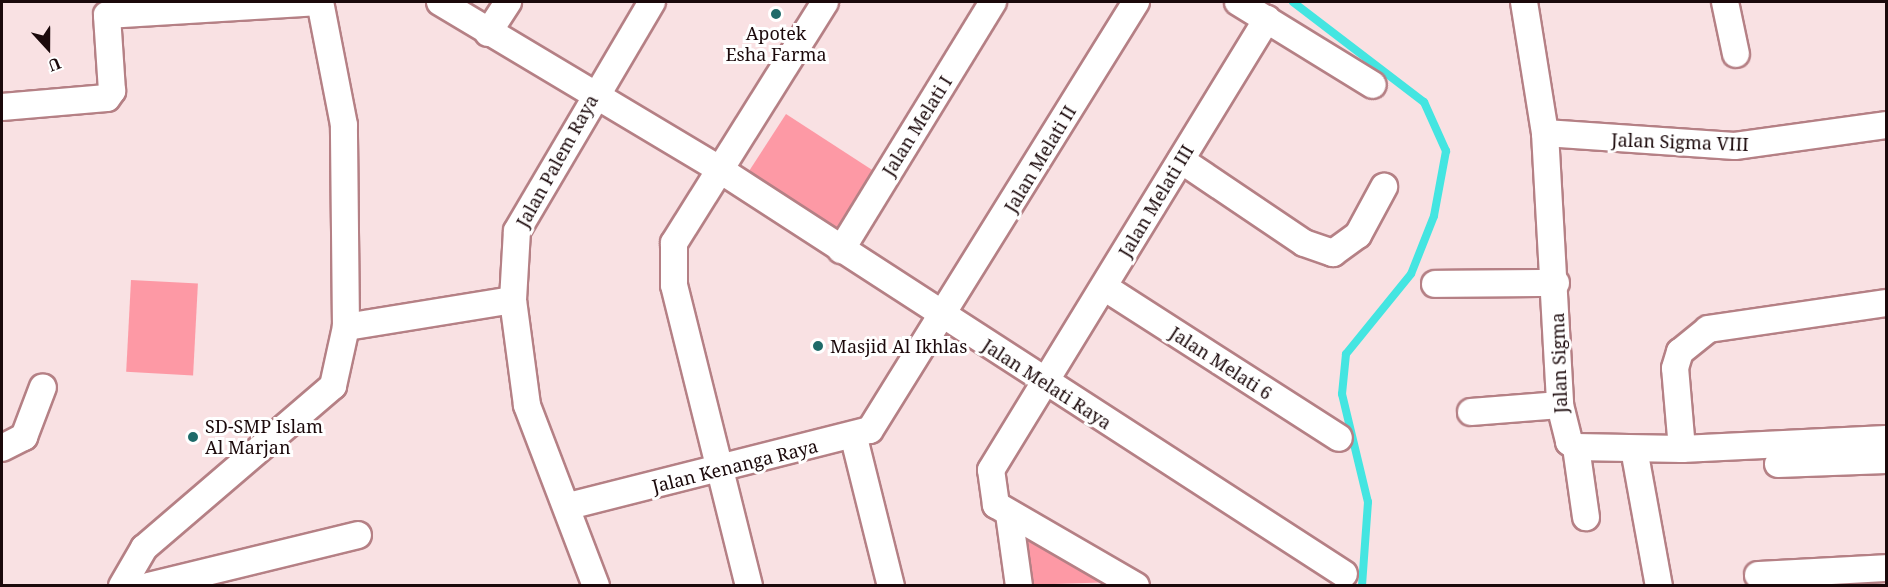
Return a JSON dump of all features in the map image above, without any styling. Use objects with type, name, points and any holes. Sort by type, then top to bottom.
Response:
[{"type":"street","points":[[2,107],[107,98],[112,91],[107,15],[319,2],[344,125],[346,327],[333,386],[144,548],[122,585]]},
{"type":"street","name":"Jalan Melati Raya","points":[[440,2],[593,96],[722,171],[841,250],[938,325],[1045,383],[1344,574]]},
{"type":"street","points":[[488,33],[508,2]]},
{"type":"street","name":"Jalan Palem Raya","points":[[569,506],[527,405],[513,300],[517,231],[593,96],[652,2]]},
{"type":"street","points":[[748,585],[674,285],[674,243],[722,171],[825,2]]},
{"type":"street","name":"Jalan Melati I","points":[[841,250],[993,2]]},
{"type":"street","name":"Jalan Melati II","points":[[938,325],[1136,2]]},
{"type":"street","points":[[1238,2],[1373,85]]},
{"type":"street","name":"Jalan Sigma","points":[[1524,2],[1545,133],[1556,283],[1560,405],[1565,436],[1576,447],[1586,517]]},
{"type":"street","points":[[1725,2],[1736,54]]},
{"type":"street","name":"Jalan Melati III","points":[[1009,514],[996,505],[991,470],[1267,19]]},
{"type":"street","name":"Jalan Sigma VIII","points":[[1545,133],[1736,146],[1887,125]]},
{"type":"street","points":[[1181,160],[1304,243],[1333,253],[1358,235],[1384,187]]},
{"type":"street","points":[[1435,284],[1556,283]]},
{"type":"street","name":"Jalan Melati 6","points":[[1104,287],[1339,438]]},
{"type":"street","points":[[346,327],[513,300]]},
{"type":"street","points":[[1682,449],[1676,368],[1680,352],[1708,329],[1887,303]]},
{"type":"street","name":"Jalan Kenanga Raya","points":[[569,506],[854,438],[870,430],[938,325]]},
{"type":"street","points":[[2,448],[24,437],[43,387]]},
{"type":"street","points":[[1471,412],[1560,405]]},
{"type":"street","points":[[854,438],[891,585]]},
{"type":"street","points":[[1576,447],[1682,449],[1887,440]]},
{"type":"street","points":[[1634,449],[1659,585]]},
{"type":"street","points":[[1778,464],[1887,460]]},
{"type":"street","points":[[569,506],[596,585]]},
{"type":"street","points":[[1009,514],[1133,585]]},
{"type":"street","points":[[1009,514],[1019,585]]},
{"type":"street","points":[[149,585],[201,579],[358,535]]},
{"type":"street","points":[[1758,574],[1887,568]]},
{"type":"shaded area","points":[[786,114],[885,178],[846,239],[747,174]]},
{"type":"shaded area","points":[[131,280],[198,284],[193,375],[126,372]]},
{"type":"shaded area","points":[[1014,524],[1117,582],[1023,585]]},
{"type":"waterway","points":[[1293,2],[1424,102],[1446,151],[1434,216],[1411,274],[1346,354],[1342,394],[1368,502],[1362,586]]},
{"type":"place","name":"Apotek Esha Farma","points":[[776,14]]},
{"type":"place","name":"Masjid Al Ikhlas","points":[[818,346]]},
{"type":"place","name":"SD-SMP Islam Al Marjan","points":[[193,437]]}]
